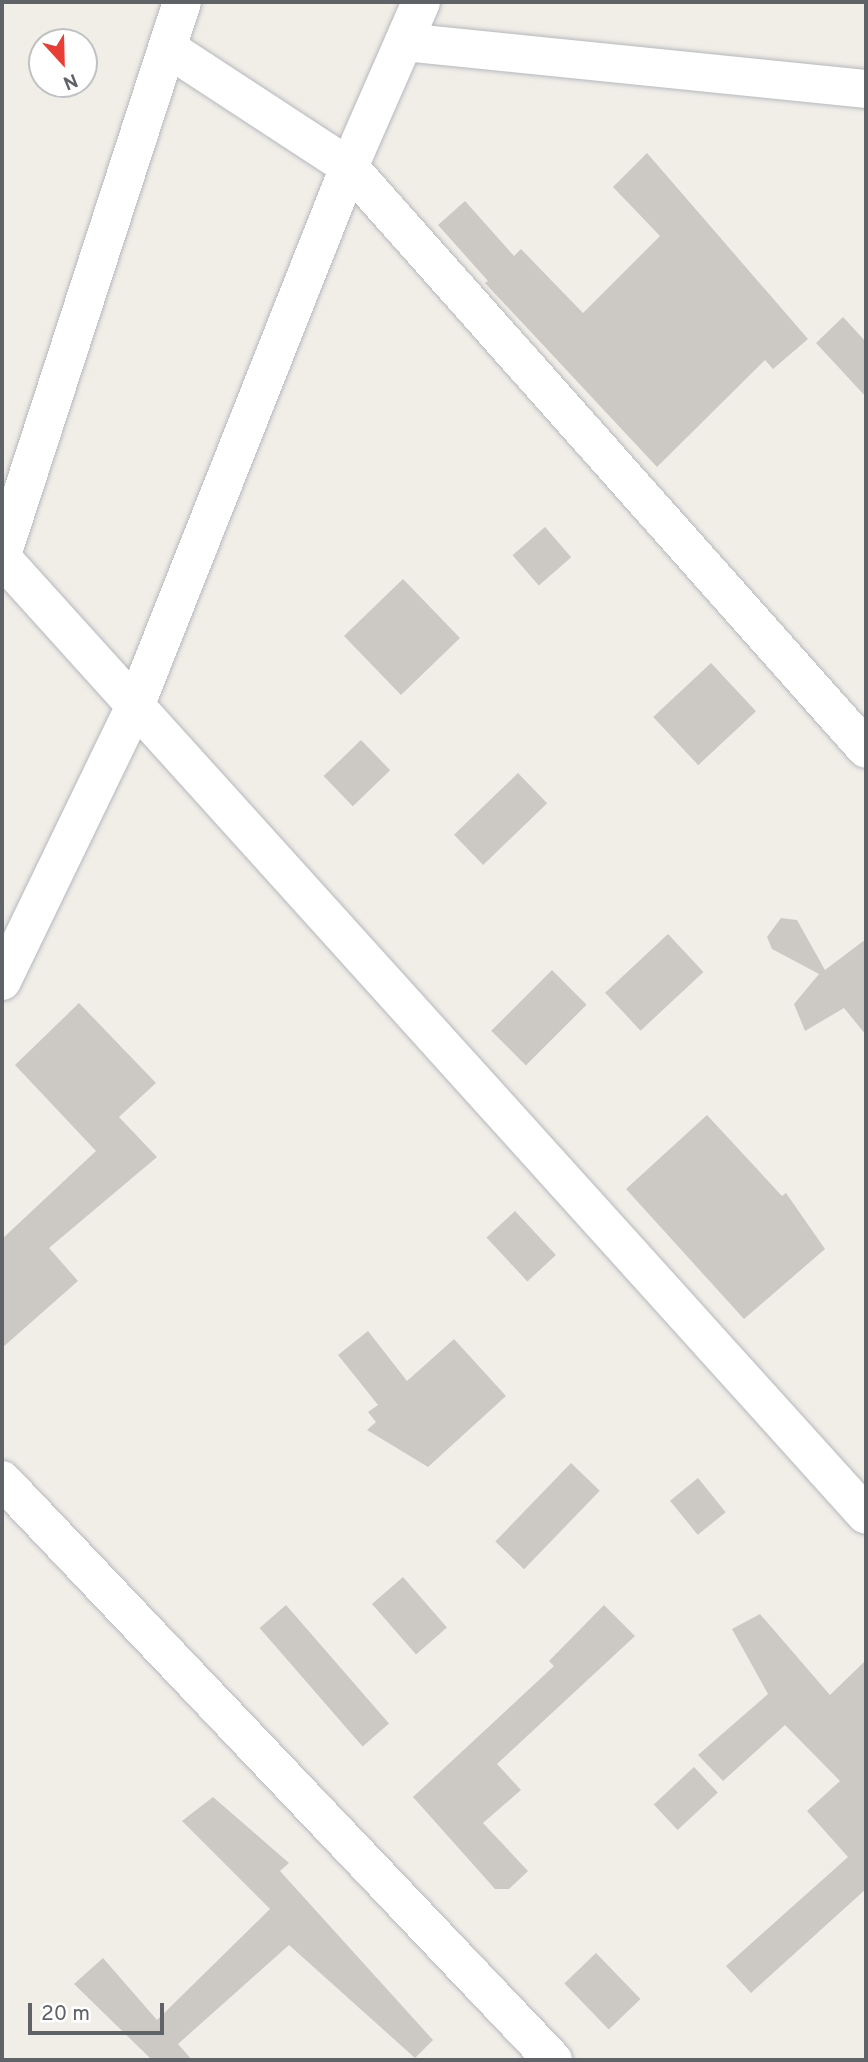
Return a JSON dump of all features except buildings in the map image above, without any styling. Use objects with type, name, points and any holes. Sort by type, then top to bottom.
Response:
[{"type":"street","points":[[182,2],[2,556],[866,1515]]},
{"type":"street","points":[[2,981],[136,704],[349,167],[421,2]]},
{"type":"street","points":[[404,42],[866,89]]},
{"type":"street","points":[[169,48],[349,167],[866,749]]},
{"type":"street","points":[[2,1480],[553,2060]]}]
